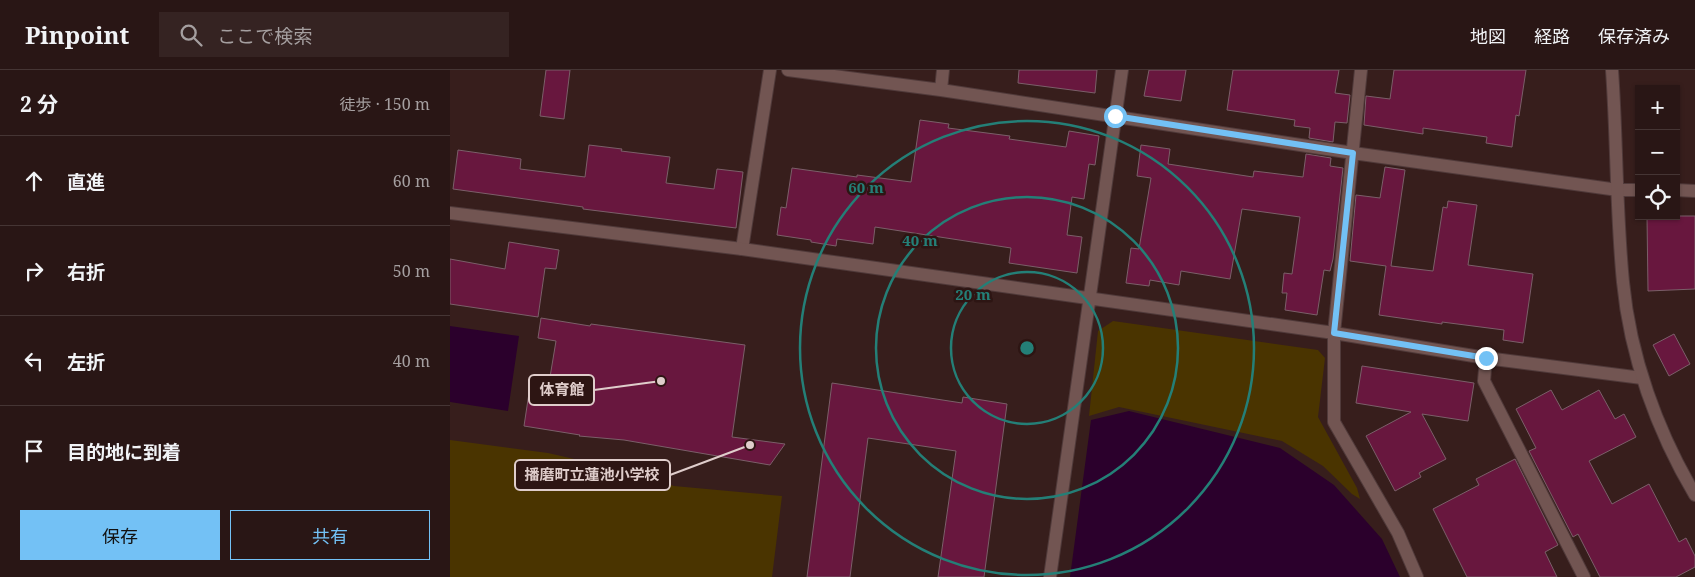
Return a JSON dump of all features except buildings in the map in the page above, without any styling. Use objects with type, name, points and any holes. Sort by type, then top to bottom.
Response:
[{"type":"street","points":[[742,248],[770,70]]},
{"type":"street","points":[[788,70],[940,90],[1353,153],[1618,190],[1635,190]]},
{"type":"street","points":[[940,90],[943,70]]},
{"type":"street","points":[[1050,577],[1122,70]]},
{"type":"street","points":[[1361,70],[1334,333],[1334,422],[1398,533],[1417,577]]},
{"type":"street","points":[[1612,70],[1623,283],[1632,334],[1642,378],[1669,445],[1694,491]]},
{"type":"street","points":[[1680,190],[1695,190]]},
{"type":"street","points":[[450,213],[742,248],[1334,333],[1486,358],[1642,378]]},
{"type":"street","points":[[1486,358],[1484,381],[1584,577]]},
{"type":"shaded area","points":[[1113,321],[1318,350],[1325,358],[1318,417],[1357,488],[1360,499],[1352,494],[1323,466],[1282,441],[1119,407],[1089,416],[1098,331]]},
{"type":"shaded area","points":[[450,326],[519,336],[508,411],[450,402]]},
{"type":"shaded area","points":[[1129,411],[1280,448],[1334,485],[1382,539],[1400,577],[1070,577],[1091,420]]},
{"type":"shaded area","points":[[450,440],[548,453],[631,472],[674,486],[782,496],[772,577],[450,577]]},
{"type":"place","name":"体育館","points":[[661,381]]},
{"type":"place","name":"播磨町立蓮池小学校","points":[[750,445]]},
{"type":"route","points":[[1115,116],[1353,153],[1334,333],[1486,358]]}]
